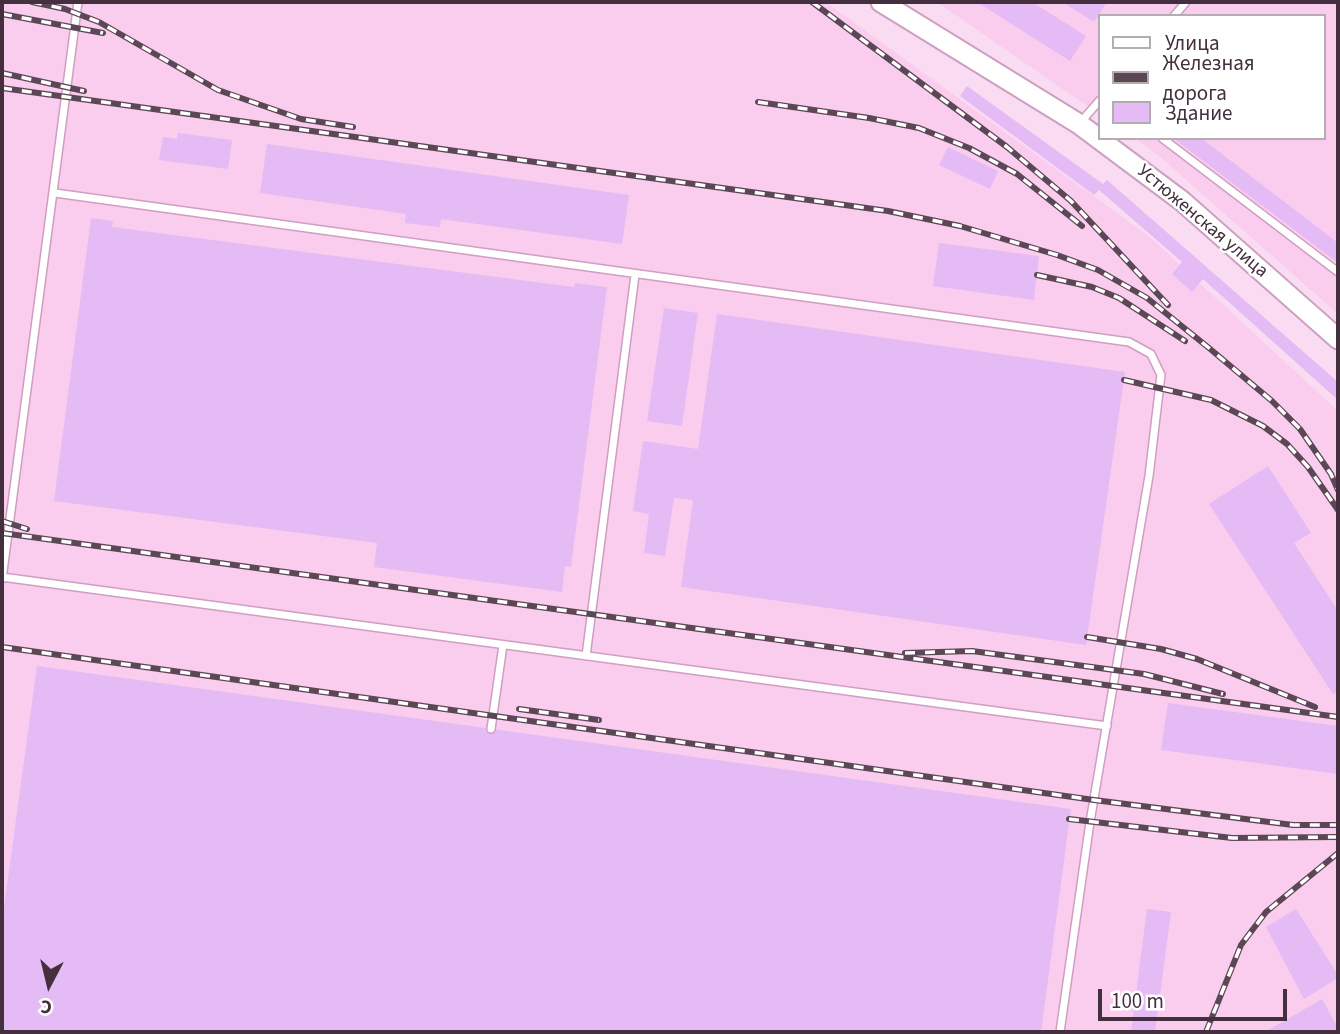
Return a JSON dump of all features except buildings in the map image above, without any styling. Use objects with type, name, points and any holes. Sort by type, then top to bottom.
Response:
[{"type":"main road","name":"Устюженская улица","points":[[881,2],[1098,138]]},
{"type":"main road","name":"Устюженская улица","points":[[1100,140],[1182,201],[1338,340]]},
{"type":"lane","points":[[78,2],[55,193],[2,578],[1107,726]]},
{"type":"lane","points":[[1079,124],[1098,102]]},
{"type":"lane","points":[[1165,140],[1338,272]]},
{"type":"lane","points":[[55,193],[1129,342],[1151,354],[1161,375],[1149,476],[1060,1032]]},
{"type":"lane","points":[[586,656],[635,275]]},
{"type":"lane","points":[[491,729],[503,645]]},
{"type":"shaded area","points":[[2,2],[826,2],[1151,238],[1338,411],[1338,1032],[2,1032]]},
{"type":"shaded area","points":[[937,2],[1338,2],[1338,314],[1158,155],[1137,140],[1326,140],[1326,14],[1098,14],[1098,114]]},
{"type":"railway","points":[[32,2],[65,9],[99,22],[218,90],[301,119],[353,127]]},
{"type":"railway","points":[[812,2],[1007,147],[1071,201],[1168,305]]},
{"type":"railway","points":[[2,14],[103,33]]},
{"type":"railway","points":[[2,73],[84,91]]},
{"type":"railway","points":[[2,88],[888,211],[960,226],[1057,255],[1098,270],[1147,298],[1209,348],[1272,401],[1300,429],[1331,474],[1338,490]]},
{"type":"railway","points":[[758,102],[919,128],[969,148],[1017,174],[1082,226]]},
{"type":"railway","points":[[1037,275],[1092,287],[1119,298],[1185,341]]},
{"type":"railway","points":[[1124,380],[1211,400],[1263,426],[1287,444],[1308,467],[1338,510]]},
{"type":"railway","points":[[2,521],[27,529]]},
{"type":"railway","points":[[2,533],[1338,717]]},
{"type":"railway","points":[[1087,637],[1161,649],[1197,659],[1315,707]]},
{"type":"railway","points":[[2,647],[1094,800],[1293,825],[1338,825]]},
{"type":"railway","points":[[905,653],[972,651],[1144,674],[1223,694]]},
{"type":"railway","points":[[519,709],[599,720]]},
{"type":"railway","points":[[1069,819],[1232,838],[1338,837]]},
{"type":"railway","points":[[1206,1032],[1241,945],[1266,912],[1338,853]]}]
